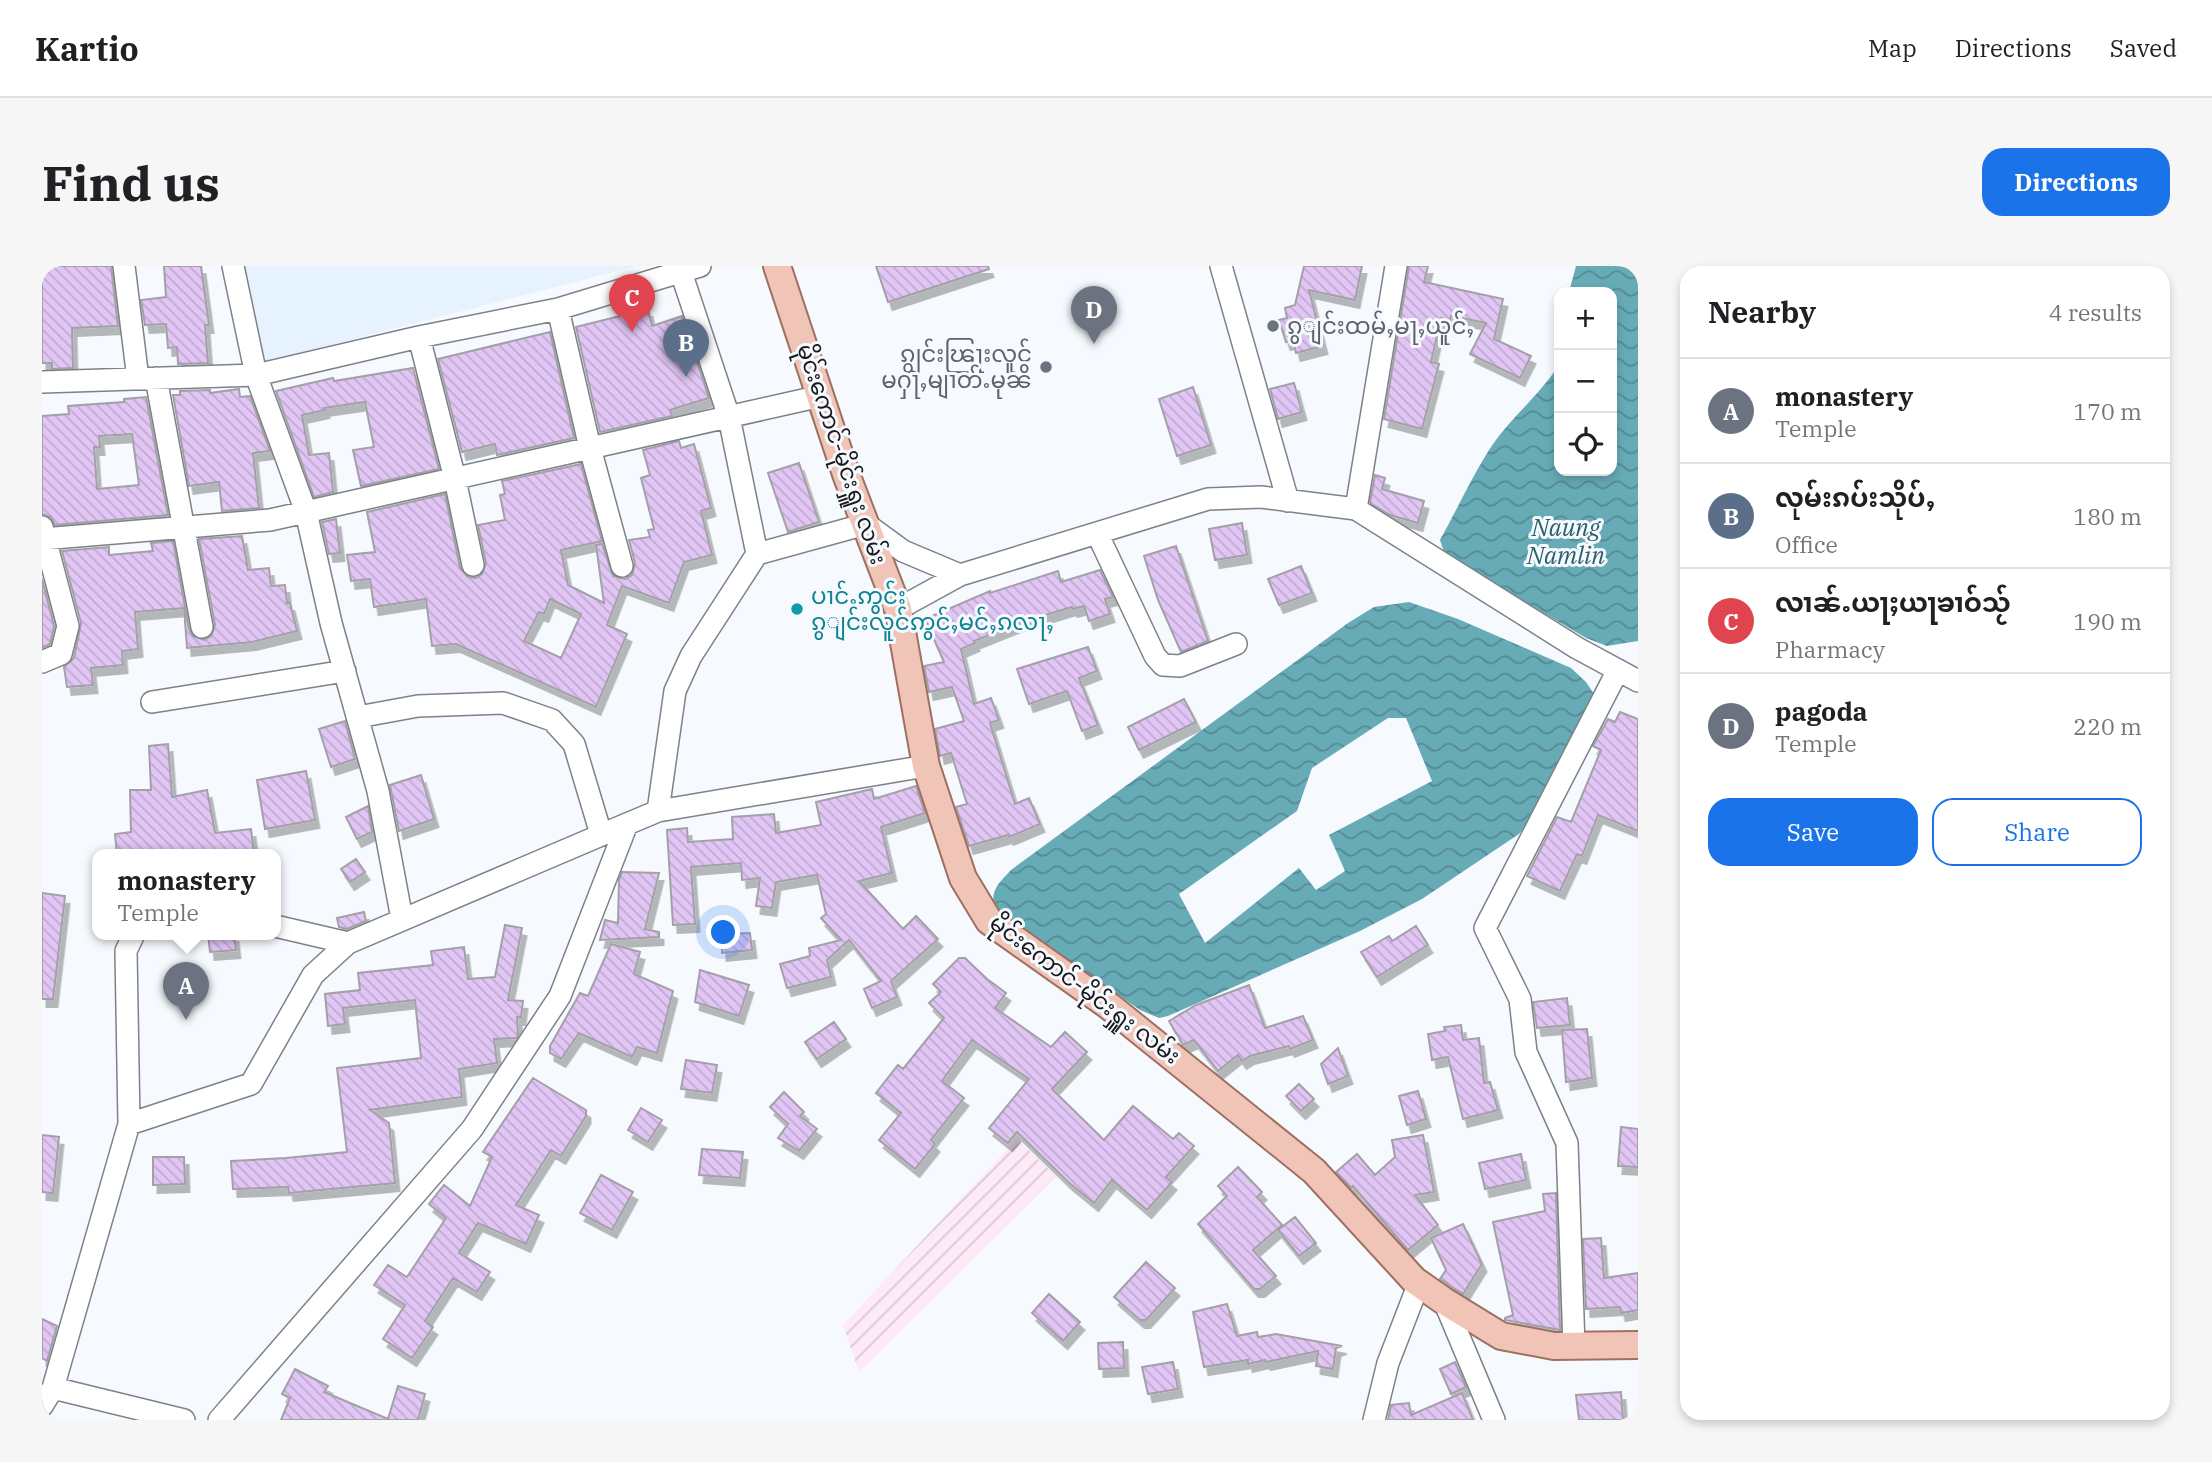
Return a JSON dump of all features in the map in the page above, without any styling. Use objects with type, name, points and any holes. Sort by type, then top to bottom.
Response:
[{"type":"main road","name":"မိုင်းကောင်-မိုင်းရှူး လမ်း","points":[[784,268],[846,474],[898,609],[926,766],[963,878],[989,921],[1109,1006],[1314,1171],[1395,1260],[1419,1283],[1444,1301],[1502,1336],[1554,1346],[1638,1345]]},
{"type":"street","points":[[124,266],[147,379],[183,527],[202,627]]},
{"type":"street","points":[[233,266],[256,375],[306,512],[378,791],[402,919]]},
{"type":"street","points":[[1221,266],[1288,501]]},
{"type":"street","points":[[1356,509],[1396,266]]},
{"type":"street","points":[[42,382],[256,375],[419,337],[558,309],[691,269],[729,417],[757,554]]},
{"type":"street","points":[[558,309],[590,448],[622,566]]},
{"type":"street","points":[[419,337],[455,479],[473,565]]},
{"type":"street","points":[[42,662],[61,654],[68,626],[43,534],[270,520],[821,396]]},
{"type":"street","points":[[898,609],[960,575],[1208,499],[1261,497],[1356,509],[1577,648],[1638,681]]},
{"type":"street","points":[[657,811],[675,691],[691,656],[757,554],[866,524],[903,551],[960,575]]},
{"type":"street","points":[[1097,533],[1155,656],[1163,665],[1180,666],[1236,644]]},
{"type":"street","points":[[1574,1346],[1567,1143],[1526,1052],[1520,999],[1486,928],[1618,670]]},
{"type":"street","points":[[152,702],[345,671]]},
{"type":"street","points":[[358,717],[418,706],[503,703],[552,720],[574,744],[601,834]]},
{"type":"street","points":[[129,1124],[251,1084],[313,975],[348,943],[657,811],[926,766]]},
{"type":"street","points":[[219,1420],[472,1129],[560,996],[627,824]]},
{"type":"street","points":[[281,927],[348,943]]},
{"type":"street","points":[[131,940],[126,951],[129,1124],[48,1397],[184,1420]]},
{"type":"street","points":[[1374,1420],[1388,1363],[1419,1283]]},
{"type":"street","points":[[1444,1301],[1494,1420]]},
{"type":"shaded area","points":[[236,266],[637,266],[252,365]]},
{"type":"shaded area","points":[[1017,1139],[1056,1176],[859,1372],[843,1325]]},
{"type":"water","name":"Naung Namlin","points":[[1576,266],[1638,266],[1638,641],[1607,646],[1586,638],[1445,555],[1440,540],[1493,444],[1554,372],[1554,476],[1617,476],[1617,287],[1570,287]]},
{"type":"water","points":[[1409,602],[1458,619],[1571,668],[1594,694],[1540,809],[1519,834],[1422,899],[1360,931],[1159,1018],[1140,1010],[995,910],[994,892],[1011,870],[1348,623],[1374,607]],"holes":[[[1388,718],[1406,718],[1432,781],[1329,835],[1345,871],[1316,890],[1299,868],[1205,943],[1179,894],[1297,811],[1312,768]]]},
{"type":"building","points":[[42,266],[111,266],[118,326],[72,328],[73,368],[52,369],[52,363],[42,363]]},
{"type":"building","points":[[164,266],[201,266],[209,325],[205,325],[208,363],[178,364],[177,347],[168,348],[166,324],[145,325],[141,300],[166,297]]},
{"type":"building","points":[[876,266],[988,266],[989,269],[888,302]]},
{"type":"building","points":[[1304,266],[1362,266],[1355,300],[1309,290],[1323,346],[1296,353],[1293,340],[1286,342],[1279,320],[1287,318],[1285,308],[1295,305]]},
{"type":"building","points":[[1409,266],[1428,266],[1424,282],[1503,299],[1494,339],[1531,356],[1520,378],[1470,354],[1486,323],[1451,316],[1450,320],[1441,318],[1431,362],[1439,364],[1422,429],[1384,419]]},
{"type":"building","points":[[648,309],[652,326],[682,316],[709,398],[670,410],[672,416],[600,432],[576,327]]},
{"type":"building","points":[[550,332],[574,438],[497,455],[495,444],[462,452],[438,359]]},
{"type":"building","points":[[413,368],[439,469],[361,486],[353,450],[374,447],[365,402],[324,408],[325,410],[302,415],[309,455],[329,453],[333,492],[314,497],[276,391],[333,378],[334,381]]},
{"type":"building","points":[[1294,383],[1302,412],[1278,419],[1270,389]]},
{"type":"building","points":[[1193,387],[1211,445],[1177,456],[1159,399]]},
{"type":"building","points":[[239,389],[240,397],[250,396],[270,451],[253,453],[259,508],[222,511],[219,482],[189,486],[173,395],[180,395],[180,391],[210,390],[210,393]]},
{"type":"building","points":[[146,397],[168,515],[55,525],[51,517],[42,514],[42,416],[69,414],[68,406],[124,402],[124,399]],"holes":[[[132,434],[139,485],[97,489],[94,447],[100,447],[99,436]]]},
{"type":"building","points":[[679,441],[681,448],[694,444],[711,508],[701,511],[712,555],[684,562],[669,603],[622,586],[607,625],[627,634],[596,707],[456,644],[432,646],[426,599],[374,607],[370,579],[351,581],[347,555],[375,552],[367,512],[445,494],[460,568],[468,577],[476,578],[482,574],[486,563],[478,525],[505,520],[500,495],[505,494],[502,481],[581,464],[602,541],[561,550],[568,585],[604,603],[596,545],[602,544],[613,576],[625,579],[632,575],[635,563],[629,540],[650,537],[648,530],[654,529],[641,478],[650,475],[643,450]],"holes":[[[550,599],[581,614],[561,658],[524,641],[539,612],[544,614]]]},
{"type":"building","points":[[799,463],[819,522],[788,532],[768,473]]},
{"type":"building","points":[[1375,475],[1385,478],[1382,489],[1424,501],[1418,523],[1390,515],[1370,503]]},
{"type":"building","points":[[336,519],[340,553],[329,554],[322,522]]},
{"type":"building","points":[[1242,523],[1247,555],[1215,560],[1209,529]]},
{"type":"building","points":[[242,536],[248,570],[269,568],[271,586],[285,585],[287,603],[290,603],[297,631],[252,642],[187,648],[184,608],[135,612],[138,649],[122,651],[123,665],[91,668],[93,685],[67,687],[64,667],[74,658],[81,623],[62,551],[109,547],[109,555],[153,551],[151,543],[173,541],[189,629],[193,636],[204,640],[211,636],[215,625],[199,539]]},
{"type":"building","points":[[1176,546],[1208,641],[1181,652],[1158,600],[1144,556]]},
{"type":"building","points":[[1301,566],[1312,593],[1279,605],[1268,579]]},
{"type":"building","points":[[1100,570],[1113,597],[1105,599],[1110,614],[1089,621],[1084,606],[1072,607],[1019,623],[961,649],[974,704],[991,698],[999,720],[990,723],[1015,804],[1029,798],[1040,824],[1009,837],[1008,835],[969,846],[956,807],[967,804],[951,753],[940,756],[935,729],[964,721],[952,687],[929,692],[924,666],[944,662],[925,619],[990,591],[1058,571],[1061,582]]},
{"type":"building","points":[[42,579],[54,626],[50,644],[42,648]]},
{"type":"building","points":[[1088,647],[1097,671],[1079,678],[1098,725],[1082,731],[1067,691],[1029,704],[1017,669]]},
{"type":"building","points":[[1184,699],[1196,722],[1139,750],[1128,727]]},
{"type":"building","points":[[1620,712],[1638,719],[1638,831],[1598,815],[1582,856],[1577,854],[1560,891],[1527,876],[1557,817],[1571,822],[1601,750],[1593,746],[1608,719],[1615,722]]},
{"type":"building","points":[[345,721],[355,759],[331,767],[319,729]]},
{"type":"building","points":[[168,744],[172,797],[207,790],[215,833],[251,829],[253,849],[116,849],[115,834],[131,832],[130,790],[151,790],[149,746]]},
{"type":"building","points":[[306,771],[315,820],[265,829],[257,780]]},
{"type":"building","points":[[421,775],[434,819],[399,831],[390,785]]},
{"type":"building","points":[[916,786],[925,813],[881,827],[892,873],[859,881],[903,929],[916,916],[938,939],[891,981],[897,997],[872,1008],[864,989],[881,981],[849,940],[827,960],[831,977],[787,988],[780,964],[810,956],[809,948],[841,940],[821,918],[826,914],[817,875],[776,882],[772,908],[756,906],[760,878],[742,880],[741,863],[691,867],[695,924],[673,925],[667,830],[687,828],[688,842],[733,839],[732,817],[774,814],[776,833],[821,825],[816,802],[872,789],[874,799]]},
{"type":"building","points":[[368,806],[372,832],[357,839],[346,817]]},
{"type":"building","points":[[356,859],[365,872],[350,882],[341,869]]},
{"type":"building","points":[[622,872],[659,873],[645,929],[659,932],[659,937],[600,940],[605,920],[618,923],[619,880]]},
{"type":"building","points":[[42,893],[65,896],[53,999],[42,999]]},
{"type":"building","points":[[364,912],[366,921],[347,929],[339,927],[337,918]]},
{"type":"building","points":[[505,925],[522,928],[508,1000],[523,1001],[521,1017],[517,1017],[517,1038],[494,1039],[497,1063],[459,1069],[462,1097],[370,1110],[389,1123],[395,1183],[289,1193],[288,1187],[233,1189],[231,1161],[347,1152],[337,1068],[421,1058],[415,1000],[343,1008],[345,1024],[328,1026],[325,994],[360,990],[358,973],[433,965],[431,951],[464,947],[468,979],[495,977]]},
{"type":"building","points":[[1416,926],[1428,945],[1377,977],[1361,952],[1389,936],[1392,941]]},
{"type":"building","points":[[750,933],[752,950],[722,953],[722,934]]},
{"type":"building","points":[[209,940],[235,940],[236,950],[210,952]]},
{"type":"building","points":[[611,944],[640,952],[634,974],[673,991],[657,1053],[637,1047],[632,1057],[579,1033],[561,1059],[550,1053],[550,1046],[580,993],[588,996]]},
{"type":"building","points":[[959,958],[965,958],[1006,993],[995,1008],[1051,1047],[1065,1032],[1087,1052],[1052,1089],[1104,1140],[1133,1106],[1173,1139],[1179,1133],[1194,1146],[1166,1177],[1172,1182],[1147,1210],[1112,1180],[1094,1203],[1068,1182],[1017,1132],[1008,1143],[989,1128],[1029,1079],[972,1040],[942,1081],[964,1098],[931,1140],[935,1144],[915,1169],[879,1140],[901,1113],[876,1093],[898,1065],[903,1069],[944,1018],[929,1003],[941,992],[933,984]]},
{"type":"building","points":[[700,970],[749,985],[739,1016],[695,1002]]},
{"type":"building","points":[[1249,985],[1265,1028],[1303,1016],[1313,1040],[1290,1049],[1289,1046],[1250,1056],[1242,1061],[1238,1055],[1218,1071],[1194,1040],[1183,1045],[1169,1021],[1196,1005]]},
{"type":"building","points":[[1567,998],[1570,1025],[1537,1028],[1533,1002]]},
{"type":"building","points":[[834,1022],[846,1039],[817,1059],[805,1042]]},
{"type":"building","points":[[1461,1025],[1463,1040],[1479,1038],[1484,1083],[1490,1082],[1498,1110],[1463,1119],[1448,1057],[1432,1060],[1428,1034],[1445,1031],[1444,1027]]},
{"type":"building","points":[[1587,1029],[1592,1078],[1566,1082],[1562,1030]]},
{"type":"building","points":[[1338,1048],[1348,1076],[1328,1084],[1321,1064]]},
{"type":"building","points":[[686,1060],[717,1065],[712,1093],[681,1089]]},
{"type":"building","points":[[533,1078],[586,1110],[586,1116],[561,1156],[551,1150],[516,1205],[539,1215],[526,1244],[478,1223],[459,1253],[490,1272],[477,1292],[453,1278],[425,1321],[433,1327],[412,1358],[383,1339],[405,1305],[374,1285],[388,1265],[407,1277],[446,1218],[429,1204],[444,1185],[470,1206],[492,1157],[483,1152]]},
{"type":"building","points":[[1299,1084],[1314,1099],[1301,1111],[1286,1096]]},
{"type":"building","points":[[1418,1091],[1426,1119],[1407,1125],[1399,1096]]},
{"type":"building","points":[[784,1092],[804,1112],[800,1116],[817,1129],[799,1151],[778,1138],[788,1124],[770,1107]]},
{"type":"building","points":[[641,1108],[662,1120],[648,1142],[628,1130]]},
{"type":"building","points":[[1621,1127],[1638,1129],[1638,1167],[1618,1166]]},
{"type":"building","points":[[42,1135],[59,1137],[53,1193],[42,1192]]},
{"type":"building","points":[[1423,1135],[1434,1192],[1415,1195],[1438,1225],[1408,1250],[1353,1186],[1351,1188],[1336,1172],[1357,1154],[1375,1175],[1395,1157],[1392,1140]]},
{"type":"building","points":[[702,1149],[743,1152],[740,1178],[699,1175]]},
{"type":"building","points":[[1521,1154],[1526,1180],[1485,1189],[1479,1163]]},
{"type":"building","points":[[153,1157],[184,1157],[185,1184],[153,1185]]},
{"type":"building","points":[[1238,1167],[1262,1192],[1257,1197],[1282,1225],[1253,1250],[1276,1276],[1260,1289],[1254,1289],[1198,1224],[1227,1196],[1218,1186]]},
{"type":"building","points":[[601,1175],[633,1192],[612,1230],[580,1213]]},
{"type":"building","points":[[1556,1193],[1560,1330],[1505,1320],[1513,1315],[1493,1222],[1545,1211],[1543,1194]]},
{"type":"building","points":[[1295,1217],[1316,1243],[1299,1256],[1278,1230]]},
{"type":"building","points":[[1463,1224],[1482,1264],[1463,1294],[1440,1279],[1446,1270],[1431,1238]]},
{"type":"building","points":[[1601,1238],[1604,1278],[1638,1273],[1638,1310],[1621,1313],[1620,1307],[1586,1309],[1583,1239]]},
{"type":"building","points":[[1146,1262],[1175,1288],[1146,1320],[1140,1320],[1114,1297]]},
{"type":"building","points":[[1049,1294],[1080,1322],[1063,1341],[1032,1313]]},
{"type":"building","points":[[1227,1304],[1237,1336],[1257,1332],[1258,1337],[1276,1334],[1342,1346],[1336,1348],[1333,1369],[1316,1366],[1318,1351],[1266,1362],[1248,1364],[1248,1360],[1204,1367],[1193,1312]]},
{"type":"building","points":[[42,1319],[57,1326],[47,1361],[42,1358]]},
{"type":"building","points":[[1123,1342],[1124,1368],[1099,1369],[1098,1343]]},
{"type":"building","points":[[1173,1362],[1178,1389],[1148,1394],[1142,1367]]},
{"type":"building","points":[[1455,1362],[1466,1387],[1451,1394],[1440,1369]]},
{"type":"building","points":[[295,1369],[328,1386],[324,1392],[388,1419],[398,1386],[425,1394],[418,1420],[281,1420],[290,1398],[282,1394]]},
{"type":"building","points":[[1621,1392],[1623,1420],[1579,1420],[1576,1395]]},
{"type":"building","points":[[1462,1393],[1473,1420],[1388,1420],[1391,1405],[1409,1403],[1411,1415]]},
{"type":"place","name":"ၵွျင်းထမ်ႇမႃႇယူင်ႇ","points":[[1273,326]]},
{"type":"place","name":"လၢၼ်ႉယႃႈယႃၶၢဝ်သႂ်","points":[[632,332]]},
{"type":"place","name":"pagoda","points":[[1094,344]]},
{"type":"place","name":"ၵျွင်းၽြႃးလူင် မႁႃႇမျၢတ်ႉမုၼိ","points":[[1046,367]]},
{"type":"place","name":"လုမ်းၵပ်းသိုပ်ႇ","points":[[686,377]]},
{"type":"place","name":"ပၢင်ႇဢွင်ႈ ၵွျင်းလူင်ဢွင်ႇမင်ႇၵလႃႇ","points":[[797,609]]},
{"type":"place","name":"monastery","points":[[186,1020]]}]
